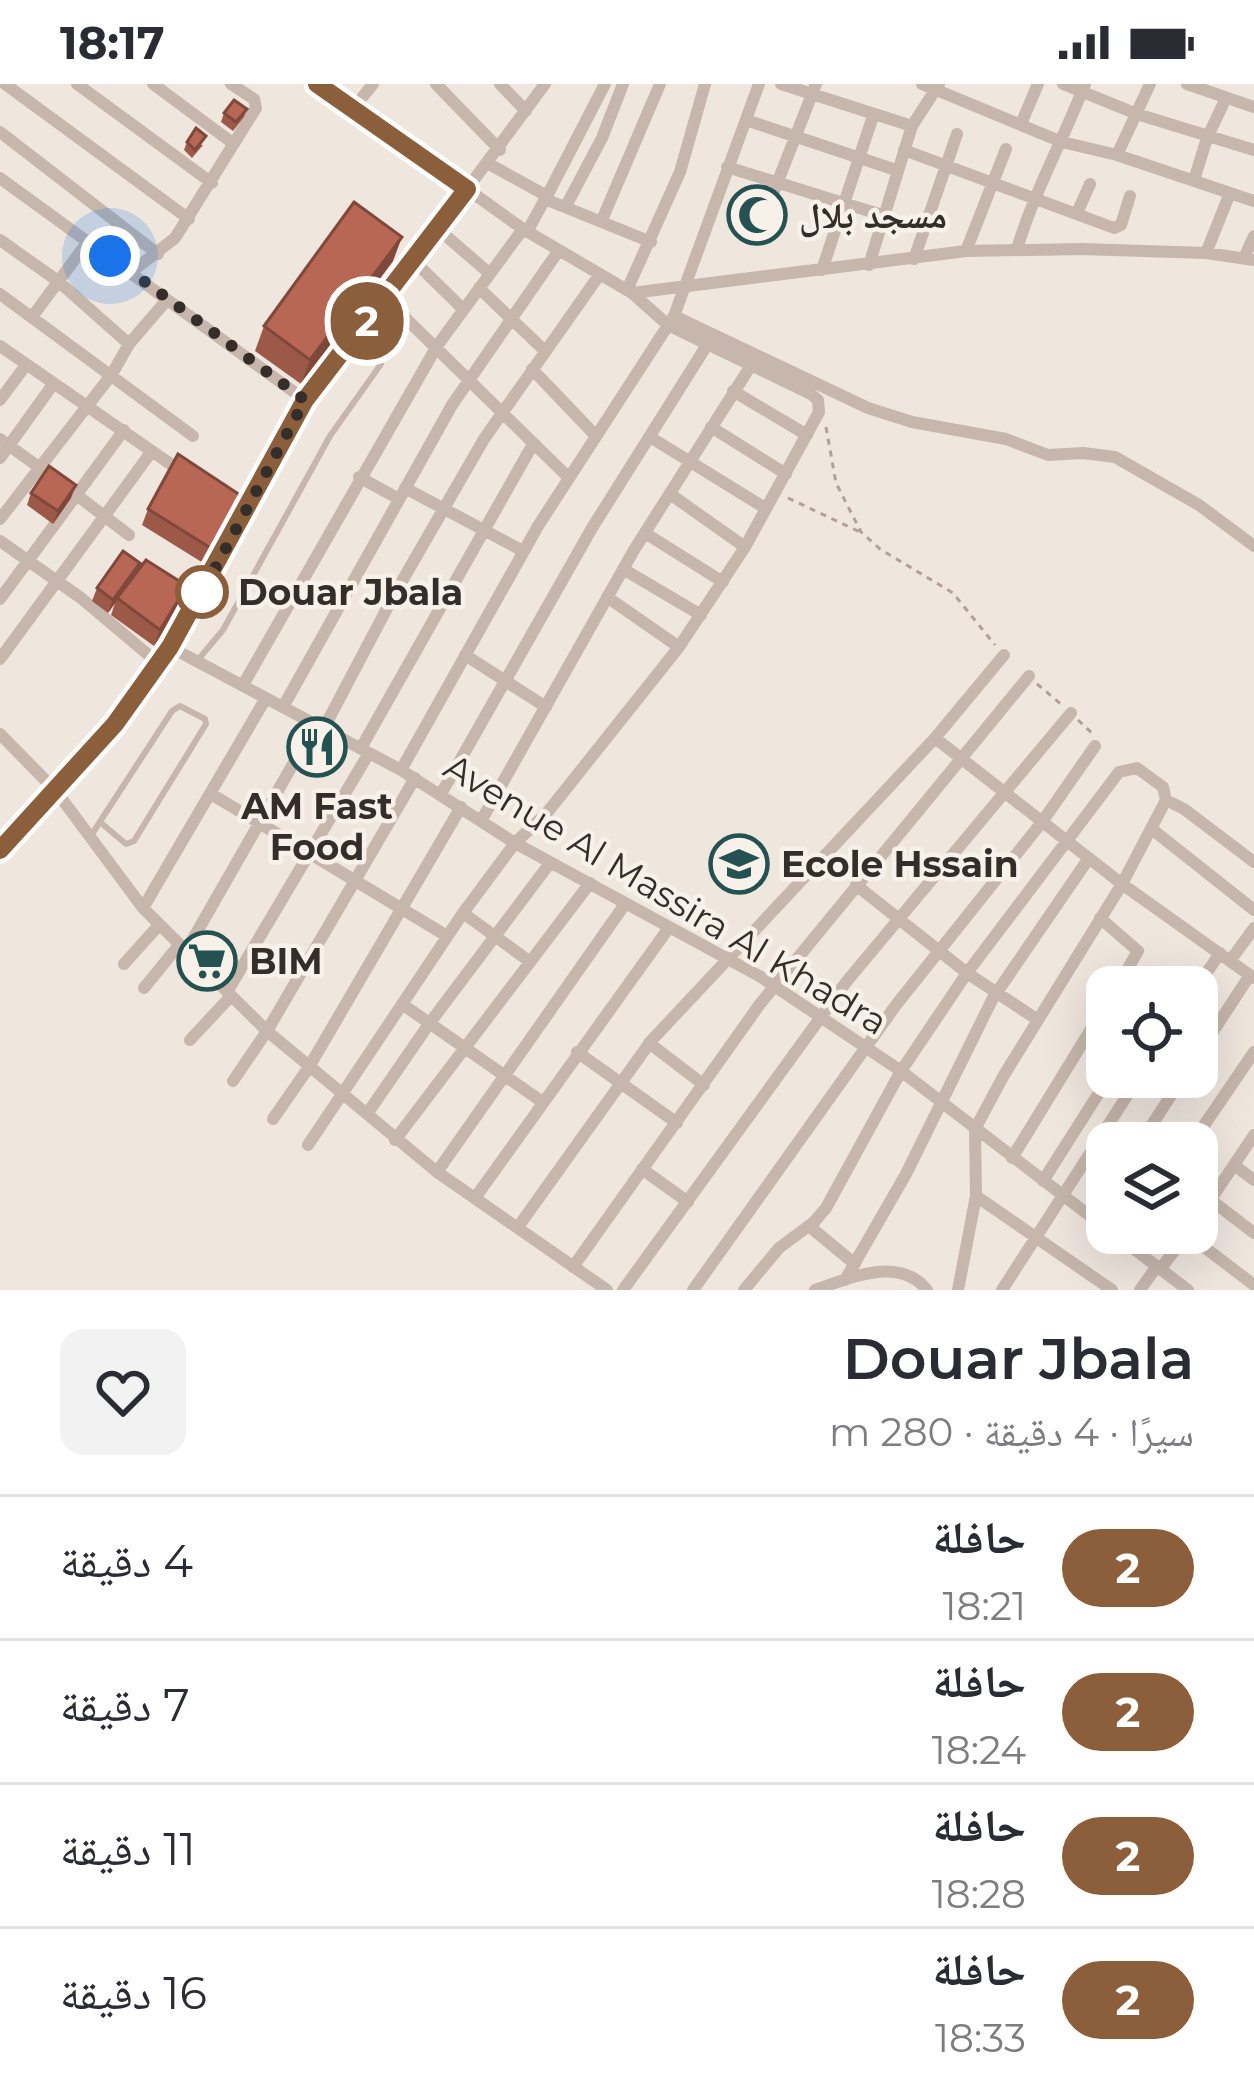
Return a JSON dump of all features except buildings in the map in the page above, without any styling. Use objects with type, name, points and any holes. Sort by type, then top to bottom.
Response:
[{"type":"street","points":[[4,84],[189,219]]},
{"type":"street","points":[[77,84],[212,183]]},
{"type":"street","points":[[153,84],[234,144]]},
{"type":"street","points":[[130,273],[158,254],[189,219],[256,105],[231,84]]},
{"type":"street","points":[[308,1145],[463,913],[679,647],[745,547],[819,412],[818,400],[805,391],[707,346],[629,292],[525,231],[317,84]]},
{"type":"street","points":[[352,110],[373,84]]},
{"type":"street","points":[[436,84],[500,150]]},
{"type":"street","points":[[500,84],[526,111]]},
{"type":"street","points":[[0,849],[115,724],[170,647],[305,400],[500,150],[545,84]]},
{"type":"street","points":[[243,685],[437,346],[525,231],[605,84]]},
{"type":"street","points":[[566,206],[602,138],[623,84]]},
{"type":"street","points":[[602,220],[660,84]]},
{"type":"street","points":[[629,292],[688,150],[705,84]]},
{"type":"street","points":[[401,770],[523,551],[671,320],[759,84]]},
{"type":"street","points":[[781,84],[814,89],[873,116],[912,126]]},
{"type":"street","points":[[1022,124],[1038,84]]},
{"type":"street","points":[[1063,84],[1083,88],[1137,114],[1254,150]]},
{"type":"street","points":[[1117,155],[1150,84]]},
{"type":"street","points":[[1187,84],[1254,107]]},
{"type":"street","points":[[869,265],[896,170],[932,85],[1062,142],[1117,155],[1254,201]]},
{"type":"street","points":[[1017,249],[1033,197],[1083,88]]},
{"type":"street","points":[[758,232],[814,89]]},
{"type":"street","points":[[1194,180],[1226,98]]},
{"type":"street","points":[[822,270],[873,116]]},
{"type":"street","points":[[746,120],[896,170]]},
{"type":"street","points":[[0,132],[158,254]]},
{"type":"street","points":[[914,259],[957,134]]},
{"type":"street","points":[[966,251],[1006,148]]},
{"type":"street","points":[[904,150],[1118,228],[1130,196]]},
{"type":"street","points":[[489,164],[546,198],[650,242]]},
{"type":"street","points":[[727,167],[882,215]]},
{"type":"street","points":[[0,178],[305,400]]},
{"type":"street","points":[[1077,213],[1090,184]]},
{"type":"street","points":[[1206,253],[1230,193]]},
{"type":"street","points":[[438,229],[489,273]]},
{"type":"street","points":[[629,292],[966,251],[1206,253],[1249,259],[1254,236]]},
{"type":"street","points":[[0,240],[58,281],[129,344]]},
{"type":"street","points":[[32,317],[88,240]]},
{"type":"street","points":[[283,706],[469,379],[560,250]]},
{"type":"street","points":[[414,261],[463,309]]},
{"type":"street","points":[[144,988],[182,948],[320,726],[501,411],[599,274]]},
{"type":"street","points":[[479,287],[544,351]]},
{"type":"street","points":[[0,294],[193,436]]},
{"type":"street","points":[[385,298],[569,478]]},
{"type":"street","points":[[0,519],[166,301]]},
{"type":"street","points":[[671,320],[868,408],[912,422],[1006,439],[1048,455],[1114,457],[1199,505],[1254,546]]},
{"type":"street","points":[[0,346],[193,479]]},
{"type":"street","points":[[441,794],[592,528],[707,346]]},
{"type":"street","points":[[0,400],[26,365]]},
{"type":"street","points":[[481,821],[623,569],[750,367]]},
{"type":"street","points":[[532,369],[596,435]]},
{"type":"street","points":[[54,383],[3,447],[40,468],[129,535]]},
{"type":"street","points":[[734,391],[807,435]]},
{"type":"street","points":[[712,427],[786,474]]},
{"type":"street","points":[[0,599],[124,430]]},
{"type":"street","points":[[650,437],[766,508]]},
{"type":"street","points":[[190,1040],[229,994],[310,855],[533,444]]},
{"type":"street","points":[[0,659],[152,451]]},
{"type":"street","points":[[359,477],[443,509],[523,551]]},
{"type":"street","points":[[670,494],[745,547]]},
{"type":"street","points":[[225,503],[242,515]]},
{"type":"street","points":[[645,533],[723,582]]},
{"type":"street","points":[[0,541],[158,663]]},
{"type":"street","points":[[623,569],[701,615]]},
{"type":"street","points":[[607,597],[679,647]]},
{"type":"street","name":"Avenue Al Massira Al Khadra","points":[[170,647],[401,770],[515,844],[668,929],[730,958],[901,1071],[1086,1213]]},
{"type":"street","points":[[464,655],[546,707]]},
{"type":"street","points":[[518,1227],[649,1043],[934,738],[1004,655]]},
{"type":"street","points":[[573,1267],[773,987],[1028,676]]},
{"type":"street","points":[[142,908],[266,698]]},
{"type":"street","points":[[623,1290],[821,1015],[1071,713]]},
{"type":"street","points":[[934,738],[1122,884],[1252,977],[1218,1026]]},
{"type":"street","points":[[3,746],[56,791],[142,908],[266,1031],[437,1172],[607,1290]]},
{"type":"street","points":[[693,1290],[937,950],[1042,821],[1095,746]]},
{"type":"street","points":[[744,1290],[778,1248],[826,1208],[901,1071],[967,973],[1068,841],[1125,768],[1143,771],[1162,787],[1166,800],[1153,830],[975,1129],[976,1196],[958,1290]]},
{"type":"street","points":[[233,1081],[415,778]]},
{"type":"street","points":[[211,794],[447,936]]},
{"type":"street","points":[[1166,800],[1254,862]]},
{"type":"street","points":[[273,1119],[461,807]]},
{"type":"street","points":[[1153,830],[1254,910]]},
{"type":"street","points":[[845,1280],[997,993],[1089,858]]},
{"type":"street","points":[[368,1114],[550,862]]},
{"type":"street","points":[[395,1140],[590,883]]},
{"type":"street","points":[[856,885],[967,973],[1038,1019]]},
{"type":"street","points":[[437,1172],[625,904]]},
{"type":"street","points":[[463,913],[529,961]]},
{"type":"street","points":[[1100,918],[1138,951],[1129,966]]},
{"type":"street","points":[[124,964],[159,925]]},
{"type":"street","points":[[1217,966],[1254,928]]},
{"type":"street","points":[[476,1198],[668,929]]},
{"type":"street","points":[[402,1004],[541,1101]]},
{"type":"street","points":[[1012,1158],[1086,1037]]},
{"type":"street","points":[[649,1043],[704,1085]]},
{"type":"street","points":[[577,1052],[677,1123]]},
{"type":"street","points":[[1206,1122],[1254,1052]]},
{"type":"street","points":[[1043,1181],[1096,1098]]},
{"type":"street","points":[[1022,1290],[1005,1286],[1126,1098]]},
{"type":"street","points":[[1218,1189],[1254,1135]]},
{"type":"street","points":[[1234,1165],[1254,1180]]},
{"type":"street","points":[[642,1169],[688,1202]]},
{"type":"street","points":[[976,1196],[1036,1236],[1089,1284],[1112,1290]]},
{"type":"street","points":[[1218,1205],[1254,1233]]},
{"type":"street","points":[[809,1226],[855,1264]]},
{"type":"street","name":"Avenue Al Massira Al Khadra","points":[[1145,1254],[1188,1290]]},
{"type":"street","points":[[1140,1290],[1170,1254]]},
{"type":"street","points":[[1214,1254],[1249,1282]]},
{"type":"street","points":[[814,1290],[903,1271],[927,1290]]},
{"type":"lane","points":[[197,661],[223,630],[330,436],[381,364]]},
{"type":"lane","points":[[90,837],[172,710],[180,706],[205,719],[134,842],[126,844],[100,822]]},
{"type":"path","points":[[819,412],[826,422],[836,484],[860,532]]},
{"type":"path","points":[[776,491],[860,532],[953,593],[1004,655]]},
{"type":"path","points":[[1028,676],[1095,736],[1095,746]]},
{"type":"bus line","name":"2","points":[[0,850],[115,724],[170,647],[305,400],[467,189],[317,84]]},
{"type":"place","name":"مسجد بلال","points":[[757,215]]},
{"type":"place","name":"Douar Jbala","points":[[202,592]]},
{"type":"place","name":"AM Fast Food","points":[[317,747]]},
{"type":"place","name":"Ecole Hssain","points":[[739,864]]},
{"type":"place","name":"BIM","points":[[207,961]]},
{"type":"route","points":[[110,256],[305,400],[195,606],[202,592]]}]
